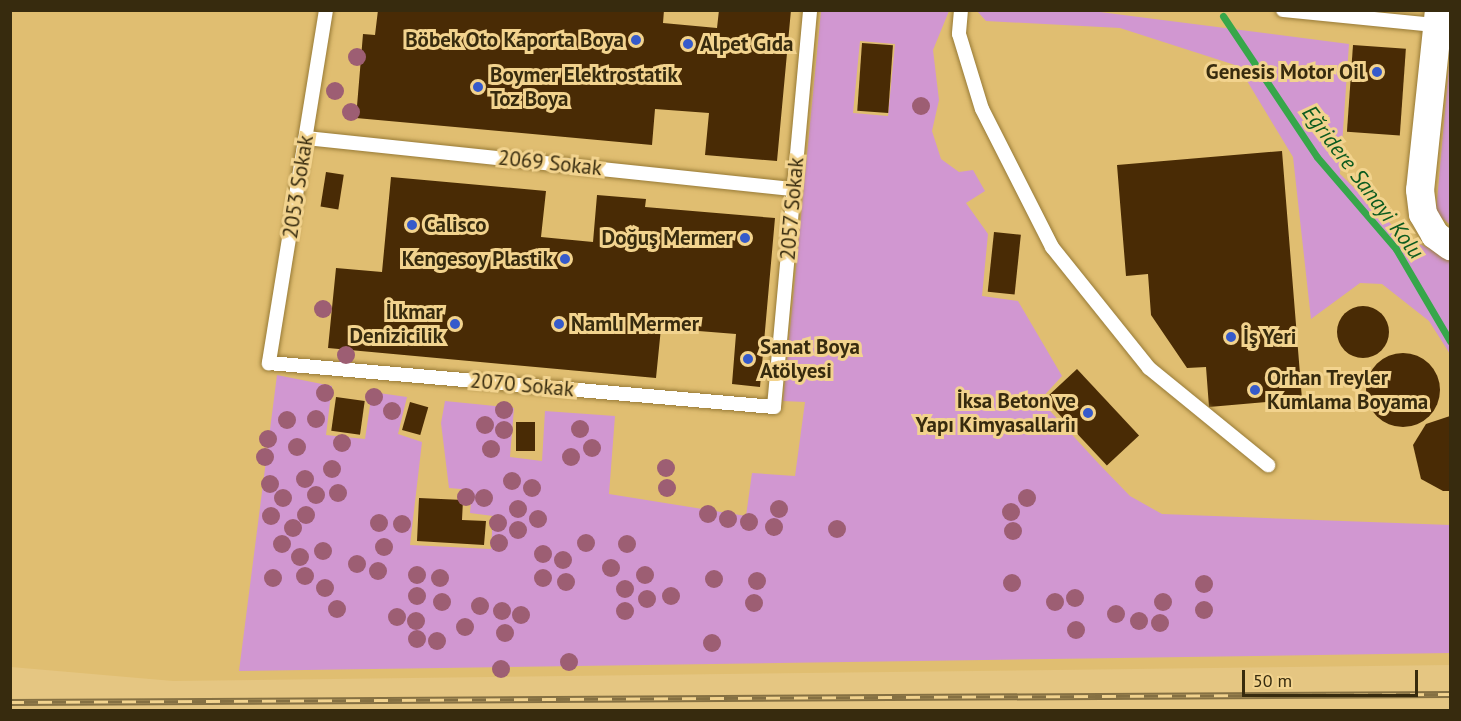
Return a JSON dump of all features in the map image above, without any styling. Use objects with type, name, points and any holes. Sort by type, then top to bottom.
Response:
[{"type":"street","points":[[1442,21],[1420,190],[1422,214],[1435,235],[1450,246]]},
{"type":"lane","name":"2053 Sokak","points":[[269,363],[326,10]]},
{"type":"lane","name":"2057 Sokak","points":[[774,407],[810,10]]},
{"type":"lane","points":[[961,10],[959,34],[982,109],[1013,179],[1097,310],[1173,390],[1269,465]]},
{"type":"lane","points":[[1283,10],[1442,21]]},
{"type":"lane","name":"2069 Sokak","points":[[306,138],[794,189]]},
{"type":"lane","name":"2070 Sokak","points":[[269,363],[774,407]]},
{"type":"shaded area","points":[[10,11],[1450,11],[1450,665],[173,681],[11,667]]},
{"type":"shaded area","points":[[821,11],[949,11],[933,50],[939,100],[932,131],[941,159],[959,172],[973,170],[985,191],[966,203],[988,234],[982,296],[1018,301],[1062,376],[1040,400],[1130,496],[1162,514],[1450,525],[1450,653],[239,671],[277,375],[332,386],[326,435],[365,439],[372,392],[407,397],[398,434],[422,442],[410,545],[491,549],[493,516],[470,513],[472,490],[449,488],[441,423],[445,401],[514,408],[510,457],[542,461],[545,411],[615,416],[609,494],[746,516],[752,473],[795,476],[805,402],[783,401]],"holes":[[[860,41],[895,44],[888,116],[853,113]]]},
{"type":"shaded area","points":[[977,11],[1092,11],[1349,44],[1340,174],[1404,237],[1450,258],[1450,354],[1429,321],[1382,284],[1360,283],[1311,319],[1293,157],[1238,66],[1120,28],[986,21]]},
{"type":"shaded area","points":[[1450,54],[1450,225],[1436,212]]},
{"type":"building","points":[[378,10],[664,10],[663,23],[717,28],[719,10],[791,10],[777,161],[705,155],[709,113],[655,109],[652,145],[356,118],[363,34],[375,35]]},
{"type":"building","points":[[862,43],[893,45],[888,113],[857,111]]},
{"type":"building","name":"Genesis Motor Oil","points":[[1353,45],[1406,49],[1400,135],[1347,132]]},
{"type":"building","points":[[1282,151],[1302,399],[1209,407],[1206,367],[1187,368],[1151,315],[1148,274],[1126,276],[1117,165]]},
{"type":"building","points":[[326,172],[344,175],[338,209],[321,207]]},
{"type":"building","points":[[391,177],[546,191],[541,237],[593,242],[597,195],[646,199],[645,207],[775,218],[760,387],[732,384],[736,334],[661,328],[656,378],[328,348],[336,268],[382,272]]},
{"type":"building","points":[[994,232],[1021,235],[1015,294],[988,292]]},
{"type":"building","points":[[1363,306],[1377,310],[1385,318],[1389,332],[1385,346],[1377,354],[1363,358],[1349,354],[1341,346],[1337,332],[1341,318],[1349,310]]},
{"type":"building","points":[[1396,353],[1410,353],[1424,359],[1434,369],[1440,383],[1440,397],[1434,411],[1424,421],[1410,427],[1396,427],[1382,421],[1372,411],[1366,397],[1366,383],[1372,369],[1382,359]]},
{"type":"building","name":"İksa Beton ve Yapı Kimyasallariı","points":[[1077,369],[1139,436],[1107,466],[1045,399]]},
{"type":"building","points":[[336,397],[365,401],[360,435],[331,431]]},
{"type":"building","points":[[410,402],[428,407],[420,435],[402,430]]},
{"type":"building","points":[[1450,416],[1450,491],[1443,491],[1421,479],[1413,445],[1426,424]]},
{"type":"building","points":[[516,422],[535,422],[535,451],[516,451]]},
{"type":"building","points":[[419,498],[463,500],[462,520],[486,521],[484,545],[417,541]]},
{"type":"waterway","name":"Eğridere Sanayi Kolu","points":[[1223,16],[1317,157],[1396,249],[1450,341]]},
{"type":"railway","points":[[10,702],[1450,694]]},
{"type":"place","name":"Böbek Oto Kaporta Boya","points":[[636,40]]},
{"type":"place","name":"Alpet Gıda","points":[[688,44]]},
{"type":"place","name":"Genesis Motor Oil","points":[[1377,72]]},
{"type":"place","name":"Boymer Elektrostatik Toz Boya","points":[[478,87]]},
{"type":"place","name":"Calisco","points":[[412,225]]},
{"type":"place","name":"Doğuş Mermer","points":[[745,238]]},
{"type":"place","name":"Kengesoy Plastik","points":[[565,259]]},
{"type":"place","name":"İlkmar Denizicilik","points":[[455,324]]},
{"type":"place","name":"Namlı Mermer","points":[[559,324]]},
{"type":"place","name":"İş Yeri","points":[[1231,337]]},
{"type":"place","name":"Sanat Boya Atölyesi","points":[[748,359]]},
{"type":"place","name":"Orhan Treyler Kumlama Boyama","points":[[1255,390]]},
{"type":"place","name":"İksa Beton ve Yapı Kimyasallariı","points":[[1088,413]]}]
